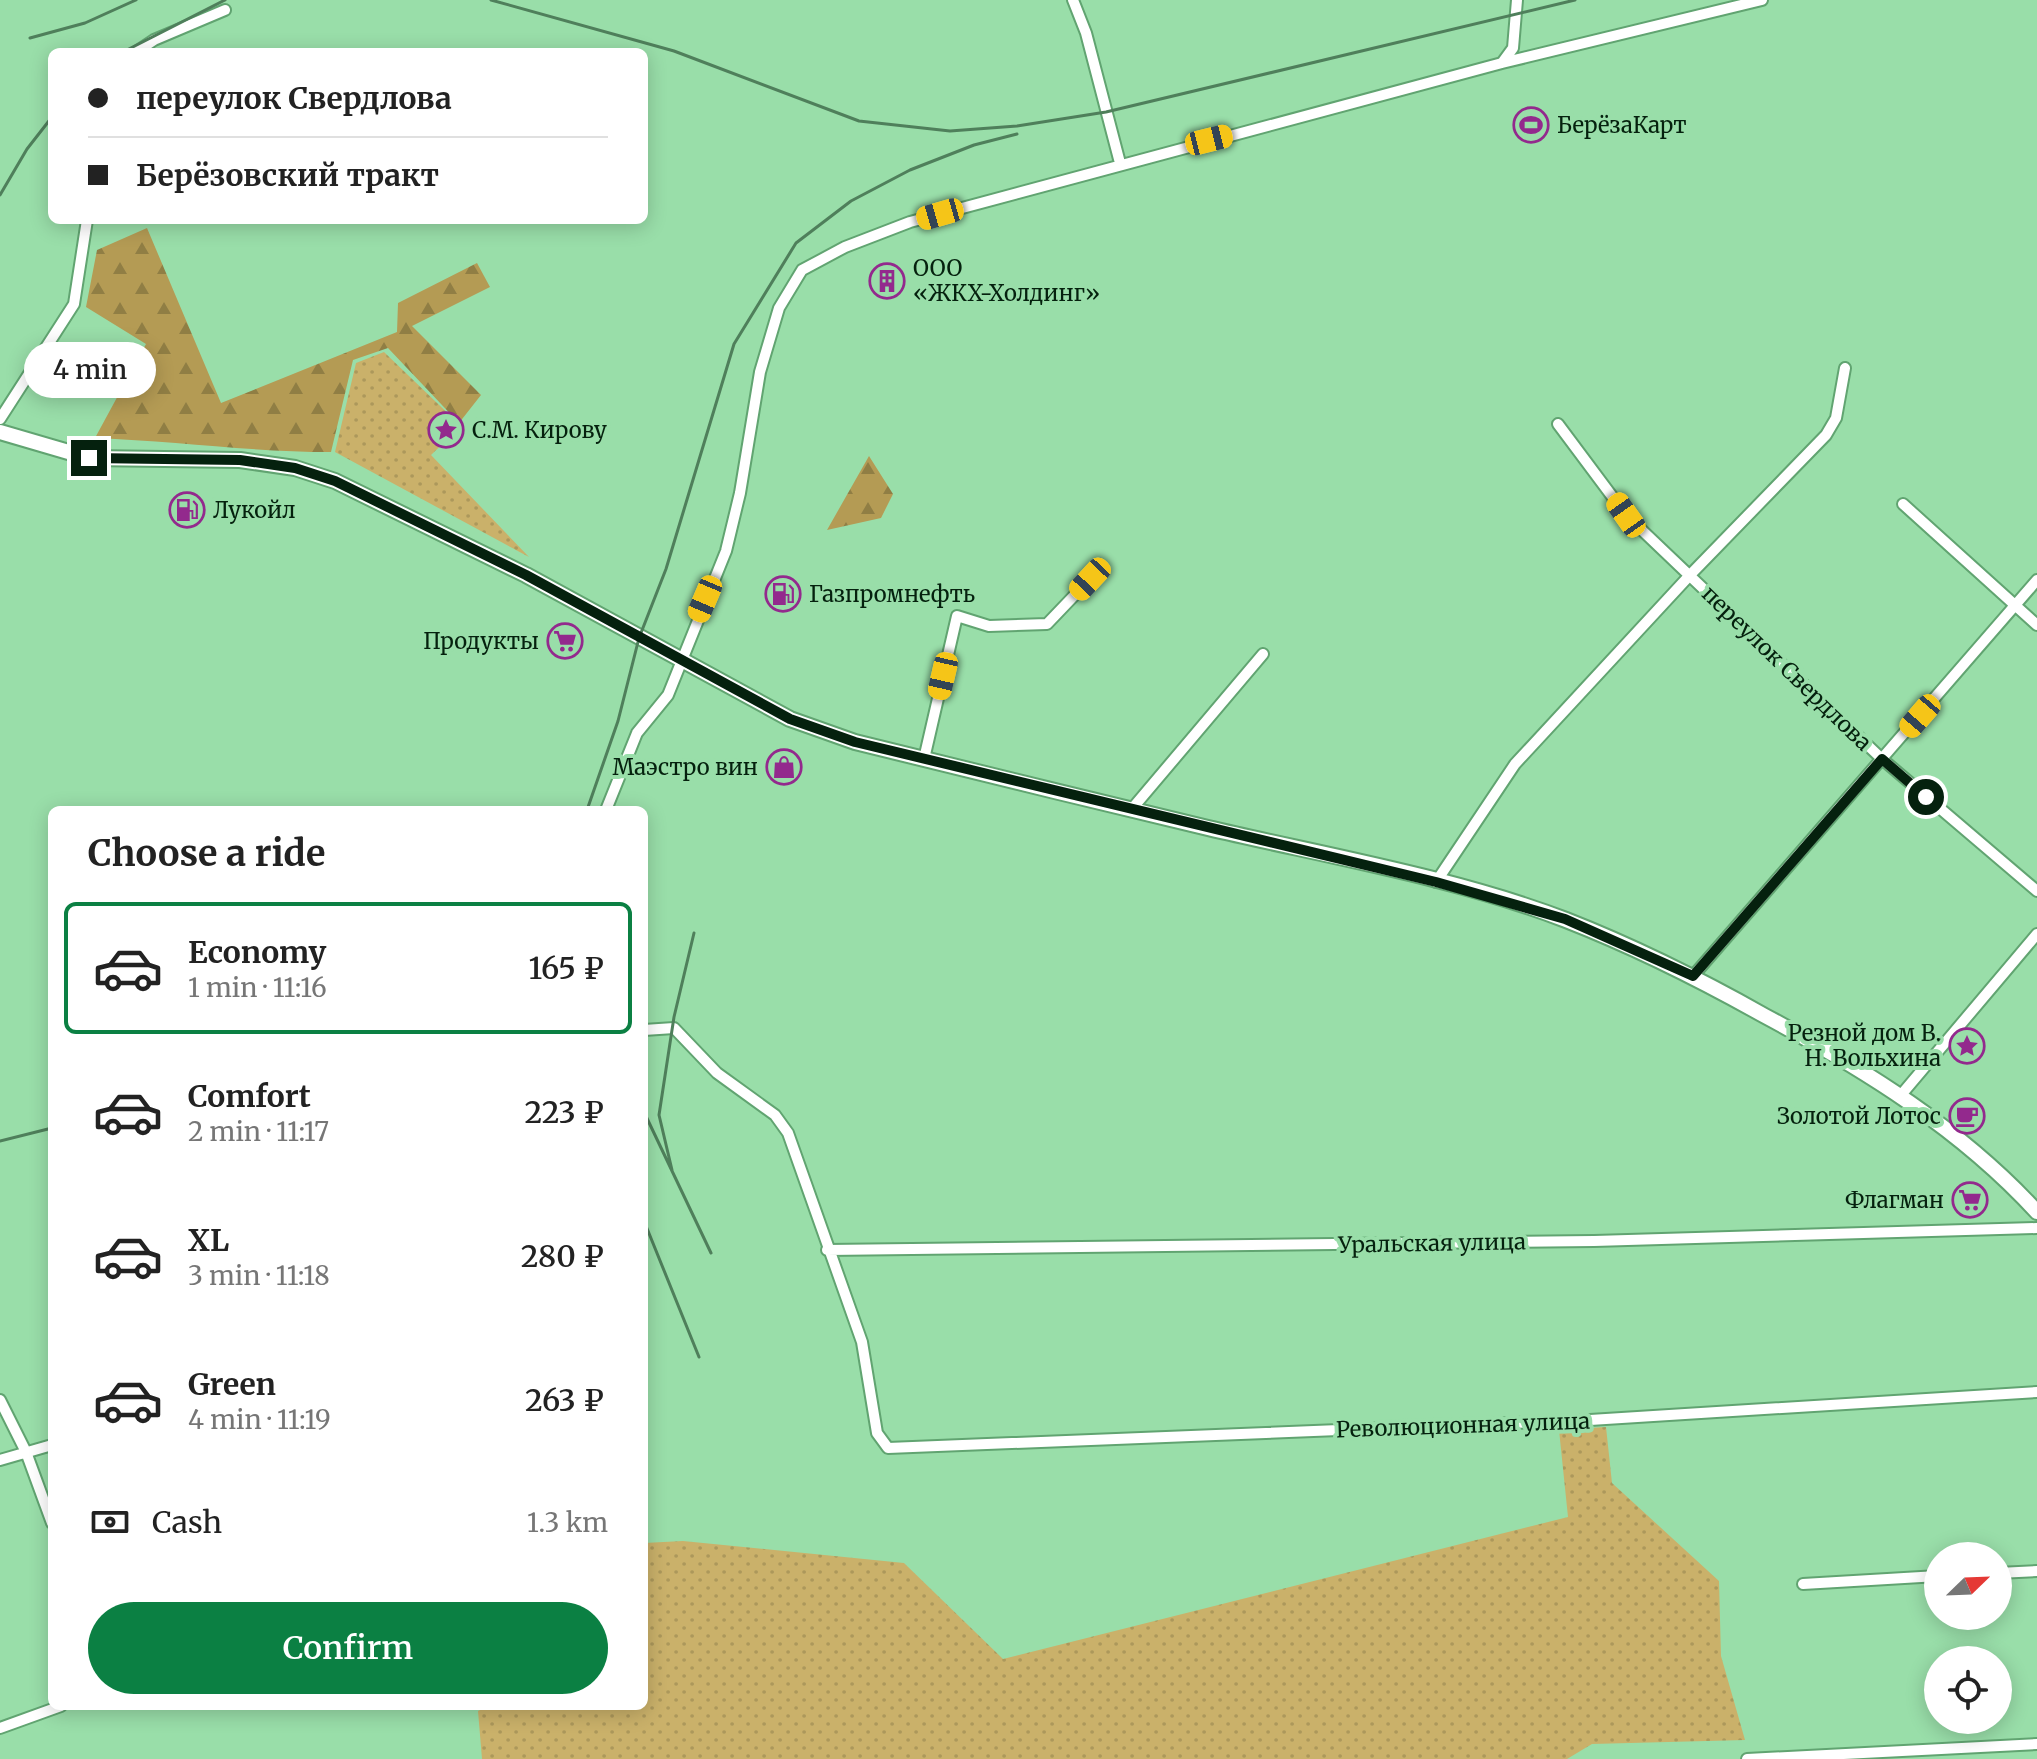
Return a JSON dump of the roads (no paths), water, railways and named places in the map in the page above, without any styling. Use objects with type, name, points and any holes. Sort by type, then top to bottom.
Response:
[{"type":"main road","points":[[0,432],[89,458],[240,460],[295,468],[335,481],[526,575],[790,719],[855,742],[1436,882],[1565,919],[1693,976],[1796,1031],[1901,1095],[2003,1178],[2037,1212]]},
{"type":"street","points":[[1073,0],[1086,33],[1120,163]]},
{"type":"street","points":[[1502,63],[1513,48],[1517,0]]},
{"type":"street","points":[[608,806],[637,733],[668,695],[679,659],[726,551],[740,493],[760,372],[779,308],[802,270],[845,247],[910,222],[1120,163],[1502,63],[1762,0]]},
{"type":"street","points":[[142,48],[225,10]]},
{"type":"street","points":[[0,419],[74,304],[86,224]]},
{"type":"street","points":[[1436,882],[1515,764],[1690,575],[1826,435],[1836,418],[1845,368]]},
{"type":"street","name":"переулок Свердлова","points":[[1558,424],[1626,515],[1882,759],[2037,891]]},
{"type":"street","points":[[1903,504],[2037,625]]},
{"type":"street","points":[[924,759],[957,616],[989,626],[1047,624],[1090,579]]},
{"type":"street","points":[[1693,976],[2037,580]]},
{"type":"street","points":[[1131,810],[1263,654]]},
{"type":"street","points":[[1901,1095],[2037,934]]},
{"type":"street","points":[[648,1030],[674,1028],[717,1073],[775,1115],[788,1133],[827,1250]]},
{"type":"street","name":"Уральская улица","points":[[827,1250],[1594,1241],[2037,1228]]},
{"type":"street","name":"Революционная улица","points":[[827,1250],[862,1342],[877,1433],[888,1448],[1590,1420],[2037,1392]]},
{"type":"street","points":[[0,1400],[26,1452],[48,1512]]},
{"type":"street","points":[[0,1460],[48,1446]]},
{"type":"street","points":[[2012,1572],[2037,1571]]},
{"type":"street","points":[[1803,1584],[1924,1577]]},
{"type":"street","points":[[0,1728],[50,1710]]},
{"type":"street","points":[[1747,1759],[2037,1744]]},
{"type":"railway","points":[[30,38],[85,23],[136,0]]},
{"type":"railway","points":[[131,48],[225,0]]},
{"type":"railway","points":[[491,0],[674,51],[859,121],[950,131],[1017,126],[1106,112],[1575,0]]},
{"type":"railway","points":[[0,195],[27,149],[48,122]]},
{"type":"railway","points":[[588,806],[618,721],[639,638],[666,569],[734,344],[796,243],[851,201],[910,170],[974,145],[1017,134]]},
{"type":"railway","points":[[672,1170],[659,1115],[674,1017],[694,933]]},
{"type":"railway","points":[[648,1120],[711,1253]]},
{"type":"railway","points":[[0,1141],[48,1129]]},
{"type":"railway","points":[[648,1231],[699,1357]]},
{"type":"place","name":"БерёзаКарт","points":[[1531,125]]},
{"type":"place","name":"ООО «ЖКХ-Холдинг»","points":[[887,281]]},
{"type":"place","name":"С.М. Кирову","points":[[446,430]]},
{"type":"place","name":"Лукойл","points":[[187,510]]},
{"type":"place","name":"Газпромнефть","points":[[783,594]]},
{"type":"place","name":"Продукты","points":[[565,641]]},
{"type":"place","name":"Маэстро вин","points":[[784,767]]},
{"type":"place","name":"Резной дом В. Н. Вольхина","points":[[1967,1046]]},
{"type":"place","name":"Золотой Лотос","points":[[1967,1116]]},
{"type":"place","name":"Флагман","points":[[1970,1200]]}]
